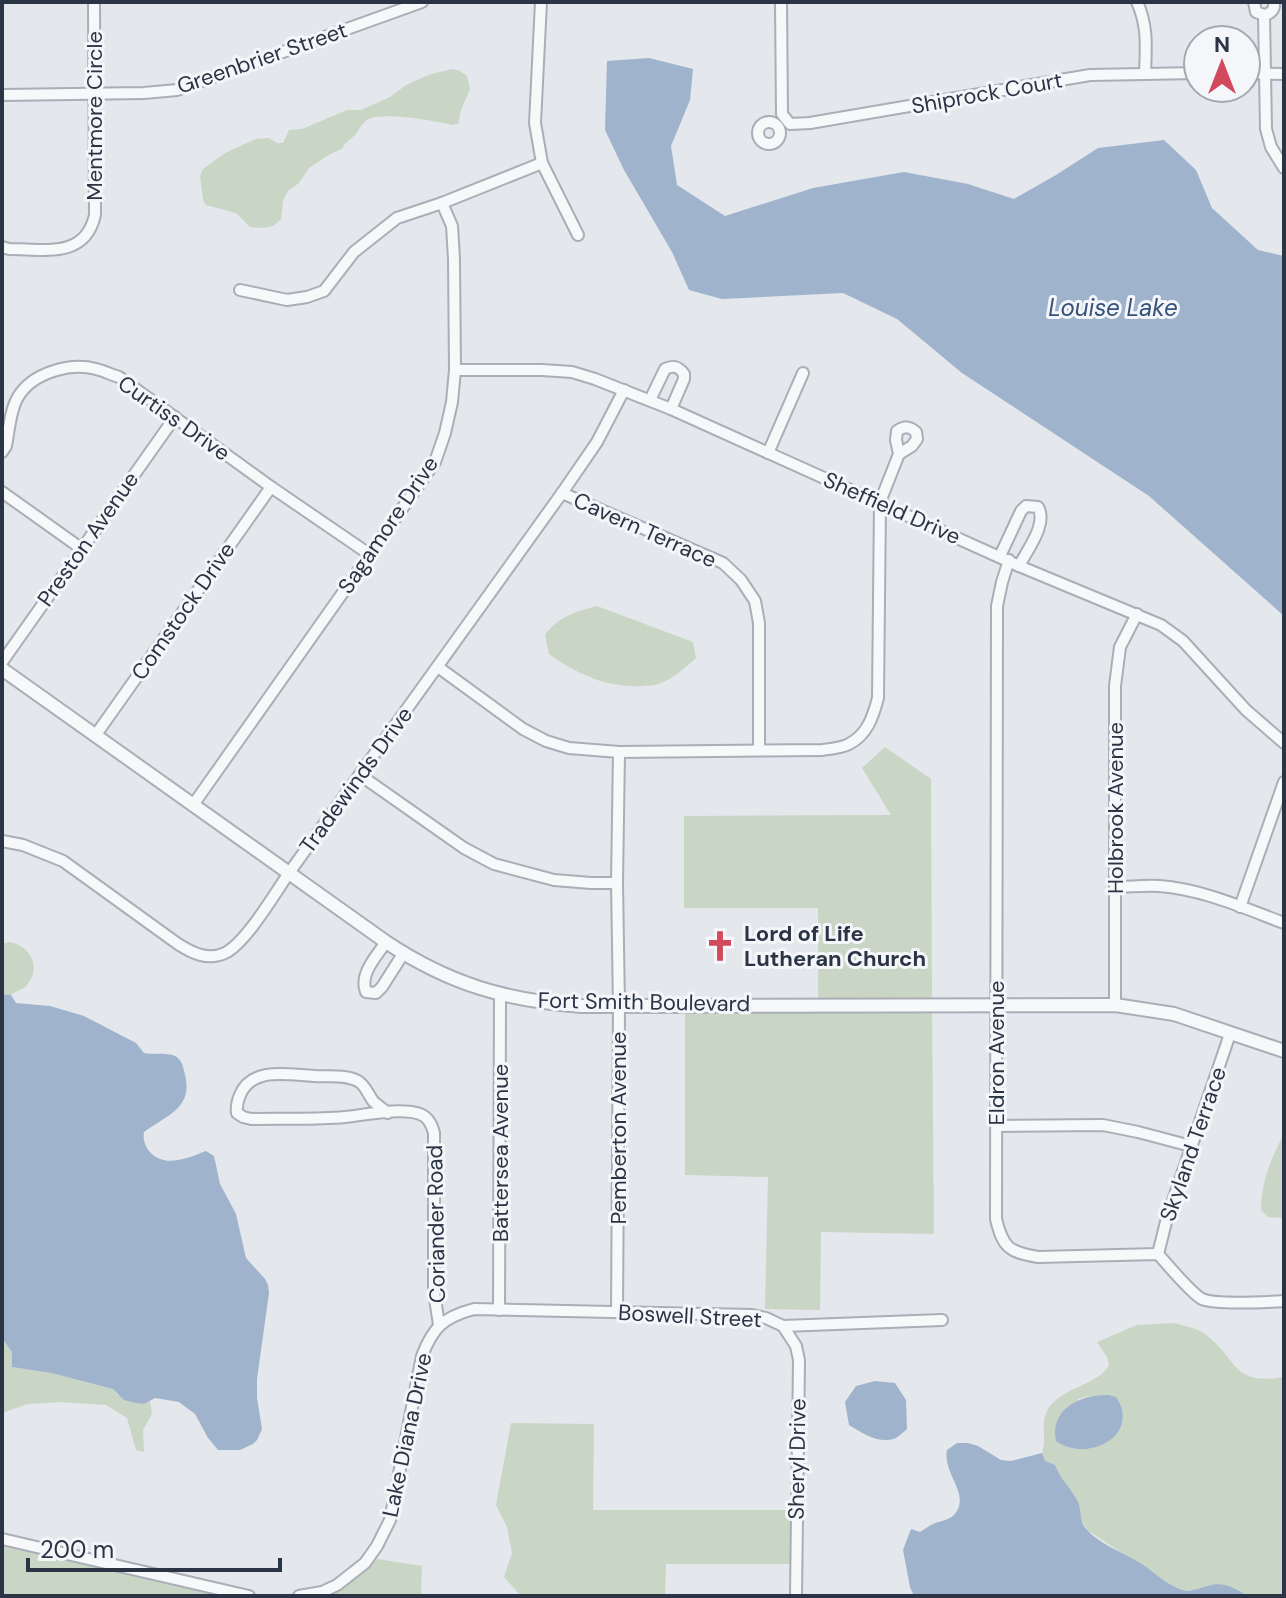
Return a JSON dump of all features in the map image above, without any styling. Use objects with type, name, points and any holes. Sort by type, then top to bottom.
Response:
[{"type":"street","name":"Mentmore Circle","points":[[2,247],[66,249],[81,241],[91,229],[95,215],[94,2]]},
{"type":"street","name":"Greenbrier Street","points":[[2,95],[177,90],[422,2]]},
{"type":"street","points":[[541,2],[535,123],[542,163],[578,235]]},
{"type":"street","name":"Shiprock Court","points":[[781,2],[782,120],[790,124],[1090,75],[1182,73]]},
{"type":"street","points":[[1137,2],[1144,18],[1145,73]]},
{"type":"street","points":[[1254,2],[1256,12],[1264,15],[1271,12],[1274,2]]},
{"type":"street","points":[[1264,15],[1266,129],[1271,147],[1284,168]]},
{"type":"street","points":[[1264,73],[1284,74]]},
{"type":"street","points":[[240,290],[287,300],[324,291],[354,252],[397,218],[542,163]]},
{"type":"street","name":"Sagamore Drive","points":[[193,805],[435,462],[450,412],[455,370],[452,226],[442,203]]},
{"type":"street","points":[[650,400],[665,369],[672,366],[678,368],[684,379],[671,409]]},
{"type":"street","name":"Curtiss Drive","points":[[2,452],[16,399],[28,384],[44,374],[69,368],[93,368],[119,377],[369,554]]},
{"type":"street","name":"Sheffield Drive","points":[[455,370],[572,372],[624,390],[1009,561],[1137,614],[1161,625],[1183,641],[1246,710],[1284,743]]},
{"type":"street","points":[[768,453],[803,373]]},
{"type":"street","name":"Tradewinds Drive","points":[[2,841],[23,845],[63,861],[195,955],[212,956],[234,947],[252,928],[562,493],[597,442],[624,390]]},
{"type":"street","name":"Preston Avenue","points":[[2,662],[175,417]]},
{"type":"street","points":[[438,667],[523,729],[569,748],[619,752],[822,750],[848,745],[865,731],[878,698],[880,502],[899,454]]},
{"type":"street","name":"Comstock Drive","points":[[95,736],[271,487]]},
{"type":"street","points":[[2,492],[82,549]]},
{"type":"street","name":"Cavern Terrace","points":[[562,493],[723,563],[741,580],[755,601],[759,623],[759,750]]},
{"type":"street","points":[[1026,506],[1038,507],[1042,514],[1040,524],[1009,561],[1021,511],[1026,506]]},
{"type":"street","name":"Eldron Avenue","points":[[1009,561],[997,606],[996,1219],[1000,1236],[1007,1247],[1020,1254],[1038,1257],[1158,1254]]},
{"type":"street","name":"Holbrook Avenue","points":[[1115,1005],[1115,686],[1120,647],[1137,614]]},
{"type":"street","name":"Fort Smith Boulevard","points":[[2,669],[403,954],[445,976],[500,995],[553,1004],[619,1006],[1115,1005],[1174,1014],[1284,1051]]},
{"type":"street","name":"Pemberton Avenue","points":[[617,1312],[619,752]]},
{"type":"street","points":[[360,775],[464,848],[494,864],[554,880],[617,883]]},
{"type":"street","points":[[1240,907],[1284,782]]},
{"type":"street","points":[[1115,887],[1158,886],[1187,890],[1284,923]]},
{"type":"street","points":[[386,942],[365,974],[363,985],[366,992],[376,993],[382,987],[403,954]]},
{"type":"street","name":"Battersea Avenue","points":[[499,1310],[500,995]]},
{"type":"street","name":"Skyland Terrace","points":[[1158,1254],[1167,1218],[1230,1034]]},
{"type":"street","name":"Coriander Road","points":[[388,1113],[371,1099],[362,1084],[344,1077],[257,1076],[243,1088],[236,1107],[237,1113],[251,1119],[347,1117],[374,1112],[388,1113],[422,1115],[432,1125],[434,1292],[439,1325]]},
{"type":"street","points":[[997,1126],[1103,1125],[1191,1146]]},
{"type":"street","points":[[1158,1254],[1202,1299],[1226,1302],[1284,1301]]},
{"type":"street","name":"Boswell Street","points":[[439,1325],[456,1314],[474,1309],[752,1315],[783,1326],[942,1320]]},
{"type":"street","name":"Lake Diana Drive","points":[[299,1596],[322,1592],[337,1585],[365,1563],[377,1546],[390,1520],[422,1356],[428,1338],[439,1325]]},
{"type":"street","name":"Sheryl Drive","points":[[783,1326],[791,1336],[799,1360],[796,1596]]},
{"type":"street","points":[[2,1539],[249,1596]]},
{"type":"green space","points":[[453,69],[467,76],[470,89],[458,124],[384,116],[367,120],[342,149],[309,168],[299,183],[288,191],[283,201],[281,219],[273,226],[250,227],[236,213],[206,205],[203,200],[200,176],[203,169],[225,153],[256,139],[269,138],[283,143],[289,130],[302,129],[347,110],[361,110],[390,97],[406,85]]},
{"type":"green space","points":[[597,606],[693,642],[696,658],[661,683],[629,686],[593,678],[549,654],[545,635],[556,623]]},
{"type":"green space","points":[[885,747],[931,779],[932,999],[818,1000],[818,908],[684,908],[684,816],[891,815],[862,768]]},
{"type":"green space","points":[[9,942],[23,947],[33,964],[27,985],[11,995],[2,994],[2,944]]},
{"type":"green space","points":[[932,1009],[934,1234],[821,1232],[820,1310],[765,1309],[768,1177],[685,1175],[685,1011]]},
{"type":"green space","points":[[1284,1134],[1284,1218],[1268,1217],[1261,1210],[1263,1190],[1271,1161]]},
{"type":"green space","points":[[1174,1323],[1194,1329],[1216,1343],[1244,1374],[1266,1379],[1284,1377],[1284,1596],[1247,1596],[1237,1589],[1209,1585],[1194,1590],[1173,1586],[1087,1530],[1079,1505],[1055,1468],[1045,1461],[1042,1453],[1044,1420],[1048,1409],[1061,1396],[1104,1372],[1109,1365],[1097,1342],[1137,1325]],"holes":[[[1107,1395],[1121,1409],[1123,1421],[1100,1445],[1088,1449],[1068,1448],[1078,1399]]]},
{"type":"green space","points":[[2,1338],[12,1352],[12,1367],[51,1373],[113,1389],[118,1395],[144,1404],[150,1401],[152,1414],[143,1430],[144,1452],[136,1450],[127,1418],[106,1405],[61,1402],[28,1404],[2,1413]]},
{"type":"green space","points":[[511,1423],[594,1424],[593,1510],[792,1510],[792,1564],[666,1564],[665,1596],[521,1596],[504,1577],[512,1553],[507,1527],[496,1505]]},
{"type":"green space","points":[[2,1544],[229,1596],[2,1596]]},
{"type":"green space","points":[[377,1559],[422,1566],[421,1596],[325,1596],[340,1589]]},
{"type":"water","name":"Louise Lake","points":[[649,58],[693,69],[690,100],[671,146],[677,185],[725,216],[813,188],[904,172],[968,184],[1014,199],[1098,148],[1164,140],[1196,170],[1212,208],[1258,250],[1284,256],[1284,616],[1149,496],[962,373],[897,319],[843,293],[722,299],[689,290],[672,252],[624,170],[605,130],[607,61]]},
{"type":"water","points":[[2,994],[11,995],[16,1003],[50,1006],[84,1016],[136,1043],[144,1053],[171,1055],[181,1062],[186,1084],[183,1102],[144,1132],[144,1139],[149,1151],[162,1160],[176,1160],[206,1151],[214,1156],[220,1184],[236,1214],[246,1258],[268,1285],[257,1379],[262,1429],[253,1444],[240,1450],[218,1450],[195,1414],[179,1402],[155,1398],[144,1404],[136,1403],[124,1400],[113,1389],[51,1373],[12,1367],[12,1352],[2,1338]]},
{"type":"water","points":[[875,1381],[895,1383],[906,1400],[907,1429],[890,1440],[878,1439],[849,1425],[845,1402],[856,1386]]},
{"type":"water","points":[[1088,1397],[1116,1397],[1122,1411],[1122,1423],[1117,1434],[1107,1442],[1082,1449],[1056,1441],[1057,1420],[1062,1412]]},
{"type":"water","points":[[957,1443],[978,1446],[1001,1460],[1011,1461],[1042,1453],[1045,1461],[1055,1465],[1075,1497],[1084,1527],[1092,1535],[1141,1563],[1176,1588],[1189,1590],[1223,1585],[1247,1596],[914,1596],[903,1550],[911,1529],[920,1532],[952,1517],[959,1507],[958,1492],[947,1459],[947,1450]]},
{"type":"place","name":"Lord of Life Lutheran Church","points":[[720,946]]}]
